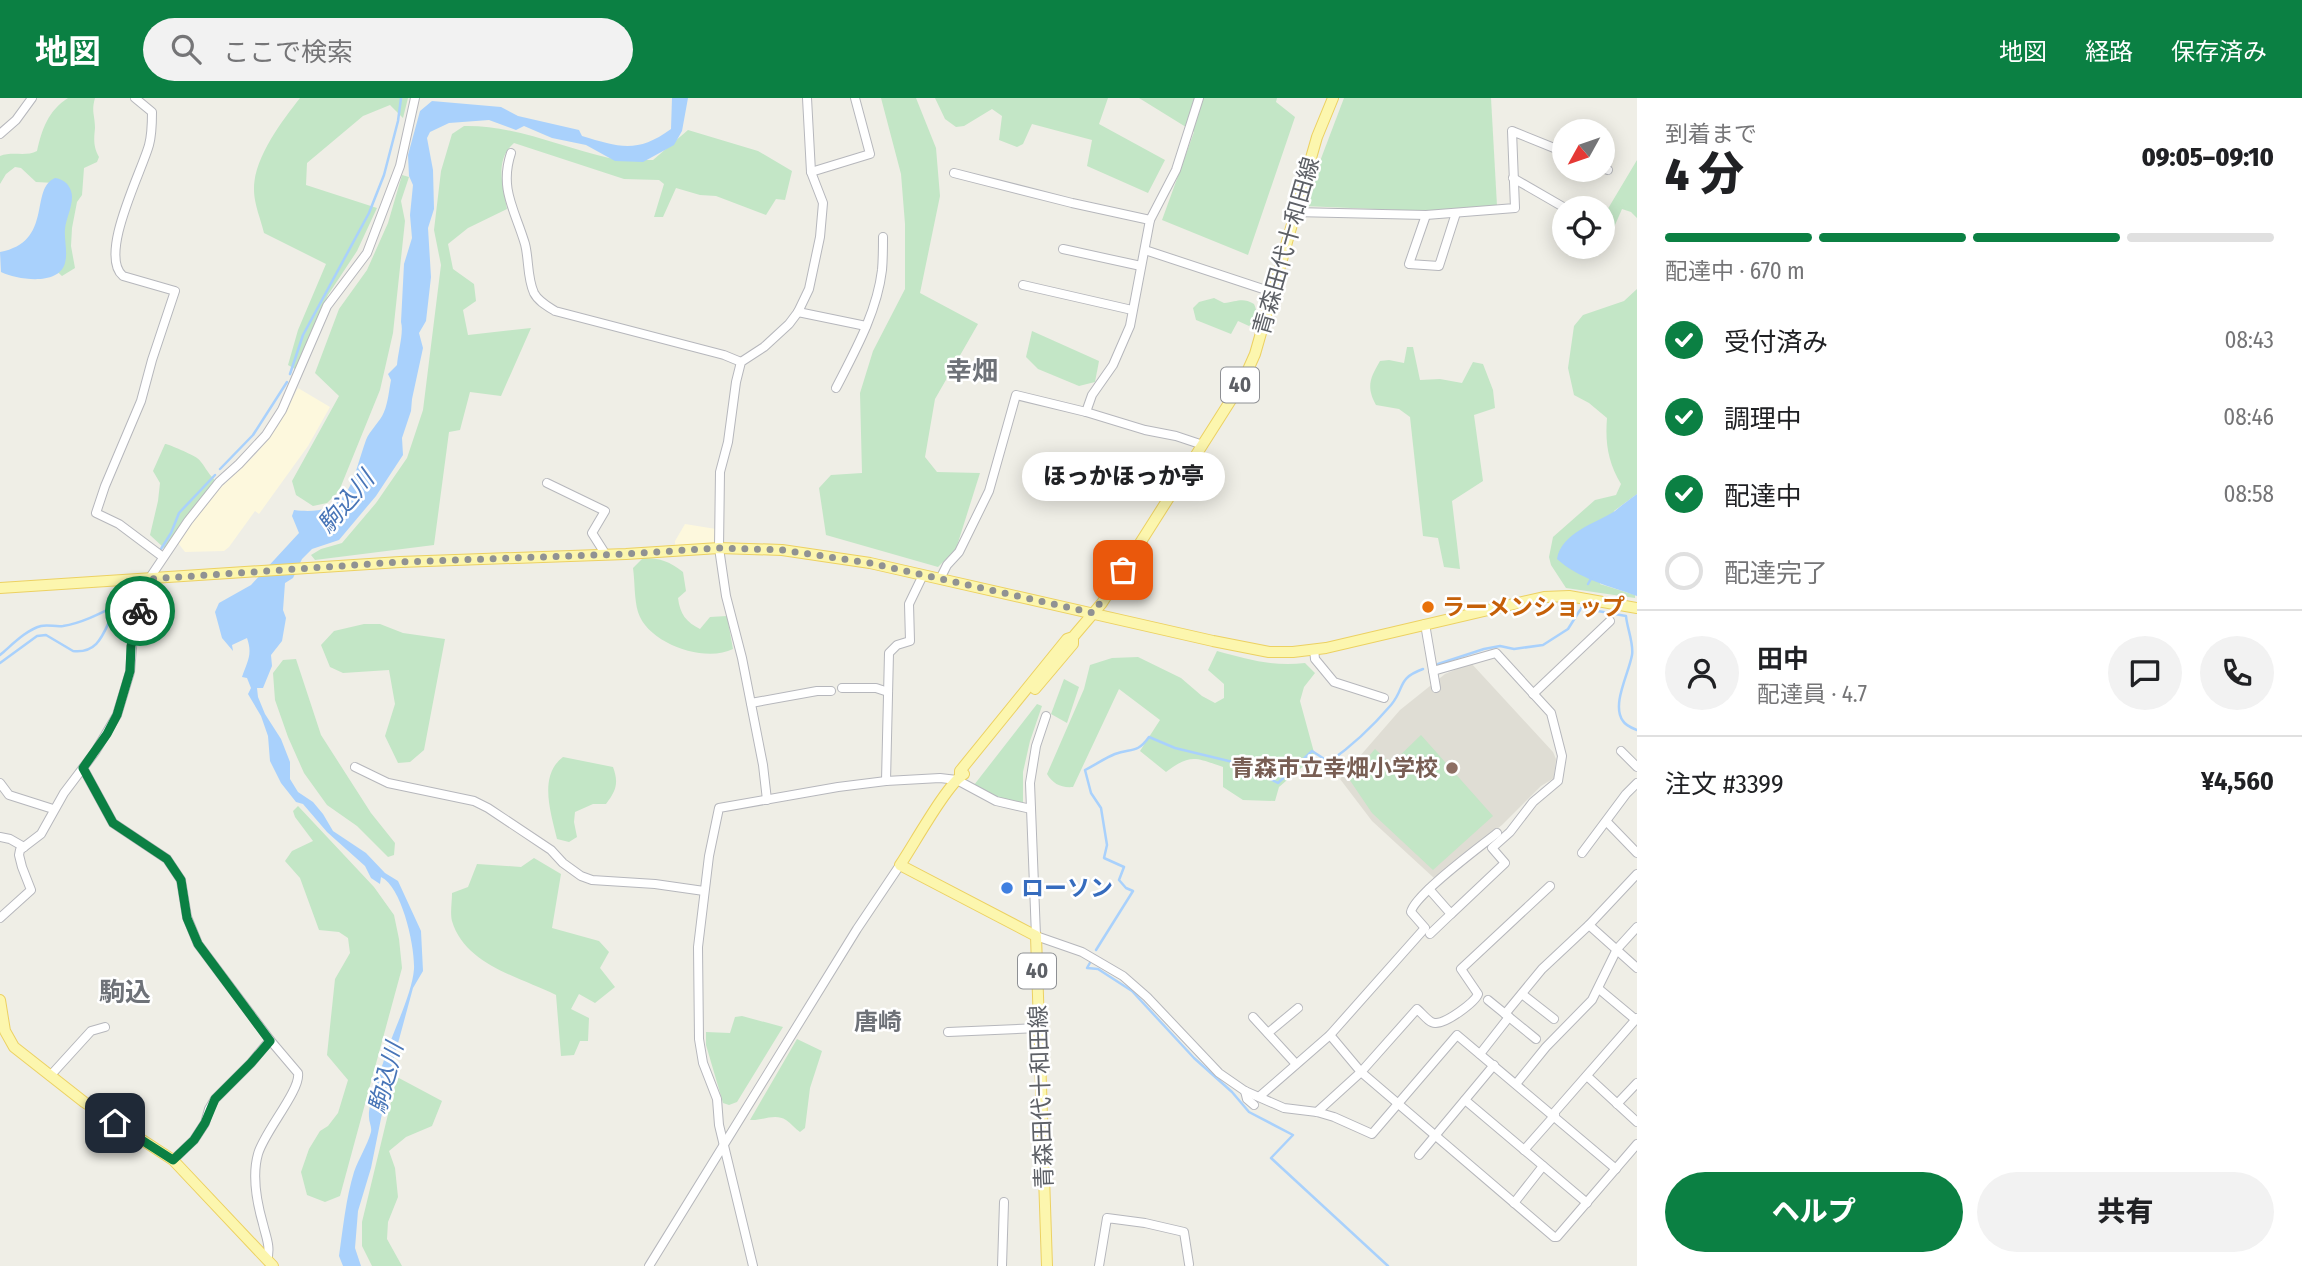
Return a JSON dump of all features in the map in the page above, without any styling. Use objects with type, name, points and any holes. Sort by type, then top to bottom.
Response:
[{"type":"main road","name":"青森田代十和田線","points":[[900,865],[960,771],[1067,639],[1073,637],[1093,613],[1243,381],[1255,354],[1317,137],[1333,98]]},
{"type":"main road","points":[[0,588],[400,562],[719,548],[782,550],[870,563],[1269,652],[1314,649],[1544,597],[1569,596],[1637,608]]},
{"type":"main road","name":"40","points":[[900,865],[1036,936]]},
{"type":"main road","name":"青森田代十和田線","points":[[1036,936],[1047,1266]]},
{"type":"main road","points":[[0,1000],[8,1039],[21,1054],[130,1133],[173,1160],[270,1263]]},
{"type":"street","points":[[0,134],[16,120],[32,98]]},
{"type":"street","points":[[135,98],[152,112],[152,132],[117,241],[118,272],[123,276],[175,291],[141,401],[104,486],[96,513],[119,524],[163,557]]},
{"type":"street","points":[[0,918],[31,890],[19,855],[24,847],[41,834],[53,809],[107,734],[117,715],[130,671],[132,636],[149,579],[219,482],[266,435],[282,410],[327,306],[367,253],[400,166],[415,98]]},
{"type":"street","points":[[767,800],[763,765],[726,596],[719,548],[720,472],[728,442],[741,362],[775,338],[798,312],[809,289],[820,237],[822,203],[811,172],[807,98]]},
{"type":"street","points":[[811,172],[870,154],[855,98]]},
{"type":"street","points":[[1086,412],[1092,395],[1122,348],[1130,326],[1150,220],[1176,170],[1199,98]]},
{"type":"street","points":[[1294,212],[1426,215],[1515,208],[1512,131],[1552,147]]},
{"type":"street","points":[[511,153],[505,183],[525,245],[534,293],[543,303],[555,311],[582,316],[741,362]]},
{"type":"street","points":[[954,173],[1150,220]]},
{"type":"street","points":[[1513,178],[1552,200]]},
{"type":"street","points":[[1426,215],[1409,264],[1439,266],[1456,213]]},
{"type":"street","points":[[836,388],[866,326],[881,271],[883,237]]},
{"type":"street","points":[[1063,248],[1141,266]]},
{"type":"street","points":[[1145,250],[1272,292]]},
{"type":"street","points":[[1023,285],[1132,310]]},
{"type":"street","points":[[798,312],[866,326]]},
{"type":"street","points":[[940,579],[947,565],[959,552],[989,491],[1016,395],[1203,445]]},
{"type":"street","points":[[547,483],[605,511],[592,533],[606,555]]},
{"type":"street","points":[[886,781],[889,653],[897,646],[910,641],[909,604],[923,575]]},
{"type":"street","points":[[1533,694],[1610,621]]},
{"type":"street","points":[[1425,624],[1436,688]]},
{"type":"street","points":[[1314,649],[1315,659],[1334,682],[1384,698]]},
{"type":"street","points":[[1430,934],[1505,863],[1492,849],[1510,832],[1533,802],[1558,781],[1562,756],[1553,717],[1496,653],[1433,671]]},
{"type":"street","points":[[842,688],[876,688],[888,692]]},
{"type":"street","points":[[751,703],[831,691]]},
{"type":"street","points":[[1046,716],[1036,746],[1030,783],[1036,936],[1082,952],[1123,976],[1155,1005],[1219,1073],[1256,1099],[1284,1108],[1334,1117],[1372,1134],[1457,1035],[1554,1114],[1616,1169]]},
{"type":"street","points":[[1621,751],[1637,767]]},
{"type":"street","points":[[355,767],[388,783],[481,804],[551,850],[581,876],[592,880],[704,891]]},
{"type":"street","points":[[83,768],[113,823],[167,859],[173,866],[181,880],[187,918],[198,944],[270,1041],[298,1073],[296,1087],[270,1129],[258,1155],[257,1193],[270,1250],[270,1263]]},
{"type":"street","points":[[754,1266],[719,1125],[717,1099],[703,1063],[699,1039],[698,947],[704,891],[719,808],[838,787],[886,781],[958,778],[992,800],[1031,809]]},
{"type":"street","points":[[0,783],[9,795],[53,809]]},
{"type":"street","points":[[1582,853],[1637,783]]},
{"type":"street","points":[[1607,822],[1637,853]]},
{"type":"street","points":[[1256,1099],[1330,1035],[1425,928],[1411,912],[1411,907],[1497,833]]},
{"type":"street","points":[[0,837],[24,847]]},
{"type":"street","points":[[649,1266],[857,929],[900,865]]},
{"type":"street","points":[[1480,1054],[1521,994],[1542,969],[1589,925],[1637,874]]},
{"type":"street","points":[[1317,1112],[1361,1072],[1417,1009],[1436,1023],[1449,1019],[1476,999],[1478,994],[1461,969],[1550,886]]},
{"type":"street","points":[[1429,889],[1451,914]]},
{"type":"street","points":[[1589,925],[1637,968]]},
{"type":"street","points":[[1516,1083],[1546,1047],[1592,1000],[1616,949],[1637,927]]},
{"type":"street","points":[[1524,1150],[1636,1019],[1599,989]]},
{"type":"street","points":[[1521,994],[1554,1019]]},
{"type":"street","points":[[1489,1000],[1536,1039]]},
{"type":"street","points":[[1268,1033],[1298,1008]]},
{"type":"street","points":[[1253,1017],[1296,1065]]},
{"type":"street","points":[[50,1076],[91,1031],[105,1027]]},
{"type":"street","points":[[948,1032],[1038,1028]]},
{"type":"street","points":[[1330,1035],[1361,1072],[1554,1237],[1557,1237],[1637,1144]]},
{"type":"street","points":[[173,1160],[194,1140],[215,1099],[270,1041]]},
{"type":"street","points":[[1419,1155],[1494,1065]]},
{"type":"street","points":[[1587,1076],[1637,1122]]},
{"type":"street","points":[[1618,1104],[1637,1083]]},
{"type":"street","points":[[1465,1100],[1587,1203]]},
{"type":"street","points":[[1514,1203],[1544,1166]]},
{"type":"street","points":[[1002,1266],[1004,1202]]},
{"type":"street","points":[[1099,1266],[1107,1218],[1184,1232],[1189,1264]]},
{"type":"shaded area","points":[[298,388],[330,407],[308,446],[259,514],[255,511],[229,547],[224,551],[185,552],[178,543],[214,494],[255,455],[278,426]]},
{"type":"shaded area","points":[[685,524],[716,529],[717,543],[675,546]]},
{"type":"shaded area","name":"青森市立幸畑小学校","points":[[1471,663],[1553,752],[1556,759],[1554,778],[1541,786],[1502,825],[1434,878],[1372,821],[1340,779],[1400,710],[1445,674]]},
{"type":"green space","points":[[68,98],[95,98],[94,142],[99,157],[97,162],[84,168],[82,195],[77,202],[72,228],[71,246],[75,268],[62,276],[51,266],[55,183],[36,182],[21,168],[15,167],[6,174],[0,184],[0,156],[37,151],[47,121],[55,109]]},
{"type":"green space","points":[[300,98],[408,98],[403,118],[390,105],[363,116],[307,163],[306,185],[377,208],[357,251],[328,295],[295,369],[288,365],[298,330],[326,264],[264,233],[254,190],[263,153]]},
{"type":"green space","points":[[881,98],[916,98],[936,148],[940,196],[920,293],[978,324],[935,399],[925,457],[937,472],[980,473],[956,549],[938,567],[826,535],[819,488],[831,475],[862,473],[860,393],[873,351],[905,289],[905,224],[901,174]]},
{"type":"green space","points":[[935,98],[1108,98],[1099,124],[1165,160],[1148,193],[1087,166],[1092,140],[1032,124],[1023,144],[1017,147],[999,140],[1002,116],[992,109],[964,126],[956,127],[945,119]]},
{"type":"green space","points":[[1139,98],[1277,98],[1276,102],[1295,117],[1248,255],[1162,220],[1194,132]]},
{"type":"green space","points":[[1344,98],[1491,98],[1497,206],[1423,211],[1303,206]]},
{"type":"green space","points":[[464,126],[501,129],[620,160],[653,160],[688,130],[758,151],[792,171],[785,200],[776,199],[766,215],[716,196],[700,195],[676,188],[663,217],[654,217],[664,184],[659,180],[624,179],[514,143],[502,165],[507,209],[468,228],[448,244],[453,269],[474,284],[476,301],[463,310],[468,335],[531,328],[501,396],[470,392],[460,430],[449,432],[434,545],[315,560],[311,555],[342,543],[376,503],[407,458],[423,410],[441,265],[434,230],[441,171],[452,134]]},
{"type":"green space","points":[[1637,160],[1637,218],[1622,209],[1615,225],[1615,197]]},
{"type":"green space","points":[[402,175],[409,177],[401,201],[405,221],[393,333],[380,390],[339,491],[327,503],[313,506],[296,495],[292,481],[339,396],[315,373],[339,309],[367,270],[388,223]]},
{"type":"green space","points":[[1637,289],[1637,494],[1614,511],[1600,584],[1635,595],[1635,598],[1566,588],[1549,557],[1553,537],[1595,500],[1616,495],[1621,484],[1608,452],[1607,418],[1574,395],[1568,368],[1574,326],[1583,315],[1624,301]]},
{"type":"green space","points":[[1214,298],[1224,303],[1243,300],[1254,304],[1254,322],[1249,326],[1238,321],[1231,334],[1196,320],[1193,308],[1199,302]]},
{"type":"green space","points":[[1032,331],[1099,361],[1095,382],[1079,386],[1038,369],[1026,357]]},
{"type":"green space","points":[[1407,347],[1413,347],[1420,380],[1440,379],[1462,383],[1473,362],[1483,364],[1493,390],[1495,408],[1474,415],[1483,481],[1452,501],[1460,569],[1444,567],[1438,538],[1423,536],[1410,417],[1399,409],[1376,405],[1371,393],[1372,378],[1380,361],[1404,363]]},
{"type":"green space","points":[[165,444],[197,458],[215,480],[164,548],[150,535],[160,483],[153,471]]},
{"type":"green space","points":[[643,558],[664,561],[683,572],[686,591],[678,598],[684,617],[691,623],[700,629],[710,617],[727,616],[733,649],[708,654],[693,652],[679,648],[653,633],[644,623],[636,602],[633,568]]},
{"type":"green space","points":[[364,624],[380,624],[403,633],[445,639],[424,750],[410,762],[398,763],[385,736],[395,704],[389,670],[343,673],[330,667],[321,645],[334,631]]},
{"type":"green space","points":[[1217,651],[1271,663],[1305,663],[1315,673],[1304,687],[1300,701],[1315,756],[1279,787],[1275,801],[1243,800],[1223,787],[1223,767],[1206,761],[1188,760],[1166,772],[1140,751],[1160,720],[1119,689],[1073,787],[1058,785],[1049,777],[1047,774],[1084,689],[1090,665],[1112,658],[1138,657],[1181,678],[1215,703],[1224,698],[1224,684],[1208,670]]},
{"type":"green space","points":[[296,659],[321,735],[371,813],[395,843],[394,855],[388,857],[357,826],[327,805],[304,773],[275,700],[273,673],[283,660]]},
{"type":"green space","points":[[1064,679],[1079,687],[1067,723],[1051,714]]},
{"type":"green space","points":[[1037,704],[1042,706],[1023,772],[1023,803],[995,798],[974,785]]},
{"type":"green space","points":[[1421,735],[1493,816],[1433,870],[1372,813],[1349,779],[1375,749],[1391,764]]},
{"type":"green space","points":[[563,757],[613,767],[616,778],[614,791],[606,804],[593,804],[575,812],[577,837],[569,842],[557,839],[548,795],[551,774]]},
{"type":"green space","points":[[298,806],[374,887],[394,915],[402,968],[340,1196],[325,1202],[307,1195],[301,1172],[309,1149],[320,1131],[328,1126],[338,1113],[348,1080],[327,1055],[335,979],[350,953],[348,938],[339,932],[319,930],[300,878],[285,861],[292,851],[313,841],[295,817],[293,811]]},
{"type":"green space","points":[[534,858],[561,874],[552,928],[599,941],[609,952],[600,968],[615,987],[595,1003],[579,994],[571,1009],[589,1018],[588,1041],[580,1041],[574,1055],[561,1056],[556,995],[481,959],[459,936],[452,921],[452,893],[468,887],[477,864],[521,867]]},
{"type":"green space","points":[[742,1016],[783,1027],[737,1102],[729,1105],[723,1103],[706,1045],[706,1032],[730,1033],[735,1017]]},
{"type":"green space","points":[[797,1039],[822,1051],[810,1088],[805,1128],[800,1132],[786,1120],[777,1117],[750,1120]]},
{"type":"green space","points":[[397,1077],[442,1101],[432,1126],[406,1137],[389,1151],[395,1168],[398,1197],[388,1222],[387,1239],[402,1266],[372,1266],[362,1246],[362,1222]]},
{"type":"water","name":"駒込川","points":[[672,98],[688,98],[682,131],[674,145],[643,162],[615,161],[586,145],[552,138],[524,126],[516,130],[489,120],[449,123],[430,132],[427,138],[433,170],[434,209],[428,228],[431,277],[426,321],[419,333],[423,348],[411,411],[402,438],[403,455],[376,496],[339,540],[312,549],[302,559],[293,578],[285,583],[283,610],[286,618],[282,641],[271,655],[272,666],[263,688],[257,688],[265,714],[281,739],[290,762],[290,779],[298,792],[313,802],[323,814],[333,831],[366,853],[385,873],[398,881],[421,931],[423,971],[413,988],[391,1069],[371,1168],[358,1211],[355,1248],[361,1266],[343,1266],[339,1256],[351,1182],[371,1132],[369,1112],[375,1088],[412,979],[414,959],[410,932],[401,904],[388,883],[381,877],[380,884],[371,878],[365,866],[327,832],[303,804],[296,802],[281,783],[270,761],[268,736],[261,716],[248,694],[251,688],[247,678],[242,677],[249,654],[247,638],[232,645],[233,651],[222,638],[215,612],[219,603],[251,585],[299,533],[292,516],[294,510],[313,511],[327,508],[338,502],[346,493],[366,440],[384,412],[391,380],[388,374],[397,365],[401,337],[404,264],[412,238],[410,215],[413,185],[409,176],[408,155],[420,111],[432,101],[501,107],[518,116],[579,130],[582,136],[628,146],[648,142],[671,129]]},
{"type":"water","points":[[55,178],[67,184],[72,195],[65,229],[66,259],[61,270],[47,278],[37,279],[1,272],[0,252],[17,246],[28,238],[47,184]]},
{"type":"water","points":[[1637,494],[1637,596],[1585,577],[1557,559],[1565,542],[1572,536],[1615,511]]},
{"type":"waterway","points":[[290,374],[303,335],[369,213],[384,175],[401,98]]},
{"type":"waterway","points":[[220,469],[253,435],[287,382]]},
{"type":"waterway","points":[[161,549],[179,513],[215,475]]},
{"type":"waterway","points":[[1588,584],[1592,577]]},
{"type":"waterway","points":[[0,663],[37,636],[46,635],[73,651],[90,649],[100,639],[115,610],[130,592]]},
{"type":"waterway","points":[[0,655],[35,628],[77,623],[119,604]]},
{"type":"waterway","points":[[1581,608],[1626,616],[1632,651],[1619,706],[1624,723],[1637,730]]},
{"type":"waterway","points":[[1438,664],[1500,646],[1514,649],[1543,645],[1568,629],[1580,610]]},
{"type":"waterway","points":[[1096,950],[1133,891],[1119,880],[1124,867],[1104,858],[1107,845],[1101,808],[1091,793],[1085,770],[1115,754],[1137,748],[1149,737],[1175,748],[1241,764],[1278,783],[1312,751],[1329,762],[1346,749],[1391,705],[1405,680],[1423,669]]},
{"type":"waterway","points":[[1091,961],[1087,968],[1098,969],[1132,991],[1249,1112],[1293,1135],[1271,1158],[1388,1266]]},
{"type":"way so far","points":[[140,611],[149,579],[400,562],[719,548],[782,550],[870,563],[1093,613],[1123,570]]},
{"type":"place","name":"ほっかほっか亭","points":[[1123,570]]},
{"type":"place","name":"ラーメンショップ","points":[[1428,607]]},
{"type":"place","name":"青森市立幸畑小学校","points":[[1452,768]]},
{"type":"place","name":"ローソン","points":[[1007,888]]},
{"type":"district","name":"幸畑","points":[[972,371]]},
{"type":"district","name":"駒込","points":[[125,992]]},
{"type":"district","name":"唐崎","points":[[878,1022]]},
{"type":"route","points":[[115,1123],[173,1160],[194,1140],[215,1099],[270,1041],[198,944],[187,918],[181,880],[173,866],[167,859],[113,823],[83,768],[117,715],[130,671],[132,636],[140,611]]}]
